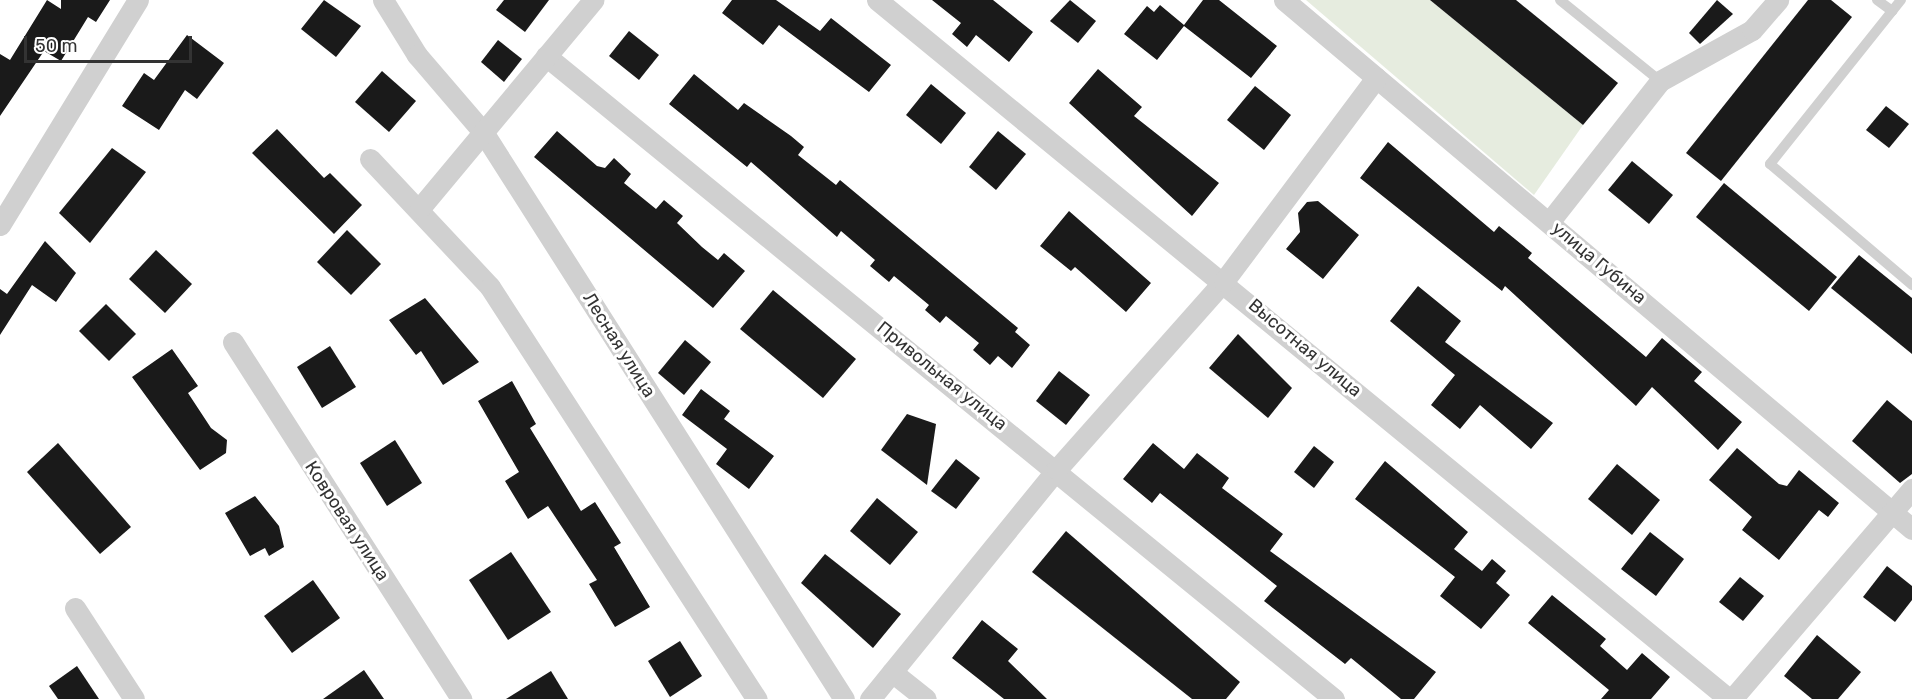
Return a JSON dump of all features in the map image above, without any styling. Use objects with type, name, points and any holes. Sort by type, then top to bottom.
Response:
[{"type":"street","points":[[0,225],[138,0]]},
{"type":"street","name":"Лесная улица","points":[[383,0],[417,55],[483,132],[844,699]]},
{"type":"street","points":[[420,208],[593,0]]},
{"type":"street","name":"Высотная улица","points":[[877,0],[1224,281],[1731,699]]},
{"type":"street","name":"улица Губина","points":[[1284,0],[1550,221],[1912,529]]},
{"type":"street","points":[[1550,221],[1660,81],[1752,30],[1778,0]]},
{"type":"street","name":"Привольная улица","points":[[546,56],[1058,469],[1334,699]]},
{"type":"street","points":[[870,699],[1058,469],[1224,281],[1376,78]]},
{"type":"street","points":[[370,159],[420,208],[490,287],[757,699]]},
{"type":"street","name":"Ковровая улица","points":[[233,342],[461,699]]},
{"type":"street","points":[[1731,699],[1912,489]]},
{"type":"street","points":[[75,608],[134,699]]},
{"type":"street","points":[[892,672],[926,699]]},
{"type":"lane","points":[[1560,0],[1660,81]]},
{"type":"lane","points":[[1877,0],[1892,11]]},
{"type":"lane","points":[[1901,0],[1770,164],[1912,285]]},
{"type":"shaded area","points":[[1306,0],[1430,0],[1583,125],[1534,195]]},
{"type":"building","points":[[47,0],[61,9],[61,0],[110,0],[96,22],[88,17],[61,61],[44,51],[0,116],[0,54],[10,60]]},
{"type":"building","points":[[324,0],[361,26],[336,57],[301,29]]},
{"type":"building","points":[[504,0],[549,0],[525,32],[496,10]]},
{"type":"building","points":[[732,0],[776,0],[820,31],[831,18],[891,65],[869,92],[779,25],[763,45],[722,13]]},
{"type":"building","points":[[932,0],[993,0],[1033,32],[1009,62],[976,35],[967,47],[952,34],[961,23]]},
{"type":"building","points":[[1070,0],[1096,21],[1078,43],[1050,21]]},
{"type":"building","points":[[1203,0],[1219,0],[1277,46],[1251,78],[1184,26],[1157,60],[1124,34],[1147,6],[1154,12],[1160,5],[1184,25]]},
{"type":"building","points":[[1430,0],[1516,0],[1618,83],[1583,125]]},
{"type":"building","points":[[1717,0],[1733,14],[1700,44],[1689,33]]},
{"type":"building","points":[[1808,0],[1831,0],[1852,17],[1721,181],[1686,153]]},
{"type":"building","points":[[629,31],[659,55],[639,80],[609,56]]},
{"type":"building","points":[[187,35],[224,63],[197,99],[185,90],[159,130],[122,106],[144,73],[154,80]]},
{"type":"building","points":[[498,40],[522,59],[504,82],[481,62]]},
{"type":"building","points":[[1098,69],[1142,107],[1134,116],[1219,183],[1192,216],[1069,103]]},
{"type":"building","points":[[382,71],[416,101],[389,132],[355,102]]},
{"type":"building","points":[[694,74],[738,110],[744,103],[791,136],[804,147],[798,155],[836,185],[840,180],[1018,328],[1015,332],[1030,345],[1012,368],[998,356],[990,365],[973,350],[979,343],[946,316],[940,323],[925,310],[929,305],[894,276],[889,282],[870,266],[875,260],[841,231],[837,237],[751,162],[747,167],[669,104]]},
{"type":"building","points":[[931,84],[966,113],[941,144],[906,115]]},
{"type":"building","points":[[1255,86],[1291,115],[1264,150],[1227,120]]},
{"type":"building","points":[[1886,106],[1909,124],[1889,148],[1866,130]]},
{"type":"building","points":[[277,129],[324,178],[330,173],[362,205],[334,234],[252,153]]},
{"type":"building","points":[[557,131],[597,166],[605,168],[614,158],[631,174],[624,183],[656,209],[664,200],[683,216],[677,223],[702,247],[718,260],[724,253],[745,271],[713,308],[534,157]]},
{"type":"building","points":[[998,131],[1026,154],[996,190],[969,167]]},
{"type":"building","points":[[1388,142],[1494,232],[1499,226],[1532,253],[1528,258],[1646,357],[1662,338],[1702,372],[1694,381],[1742,422],[1718,450],[1652,387],[1636,406],[1505,286],[1502,291],[1360,178]]},
{"type":"building","points":[[112,148],[146,172],[90,243],[59,213]]},
{"type":"building","points":[[1632,161],[1673,195],[1649,224],[1608,190]]},
{"type":"building","points":[[1724,183],[1837,277],[1809,311],[1696,217]]},
{"type":"building","points":[[1318,201],[1359,235],[1323,279],[1286,249],[1300,232],[1298,213],[1307,202]]},
{"type":"building","points":[[1069,211],[1151,283],[1126,312],[1075,267],[1071,271],[1040,246]]},
{"type":"building","points":[[347,230],[381,264],[351,295],[317,262]]},
{"type":"building","points":[[45,241],[76,273],[56,302],[32,285],[0,335],[0,289],[7,294]]},
{"type":"building","points":[[156,250],[192,284],[165,313],[129,279]]},
{"type":"building","points":[[1859,255],[1912,298],[1912,354],[1831,288]]},
{"type":"building","points":[[1418,286],[1461,321],[1445,342],[1553,423],[1531,449],[1480,405],[1460,429],[1431,405],[1455,375],[1390,321]]},
{"type":"building","points":[[773,290],[856,359],[823,398],[740,329]]},
{"type":"building","points":[[425,298],[479,362],[443,385],[421,351],[416,355],[389,320]]},
{"type":"building","points":[[106,304],[136,334],[109,361],[79,331]]},
{"type":"building","points":[[1238,334],[1292,388],[1268,418],[1209,368]]},
{"type":"building","points":[[685,340],[711,362],[684,395],[658,373]]},
{"type":"building","points":[[330,346],[356,387],[322,408],[297,367]]},
{"type":"building","points":[[172,349],[198,386],[188,393],[211,428],[227,440],[226,453],[200,470],[132,377]]},
{"type":"building","points":[[1059,371],[1090,395],[1066,425],[1036,401]]},
{"type":"building","points":[[512,381],[536,424],[530,428],[581,511],[595,502],[621,543],[614,547],[650,607],[615,627],[589,584],[597,580],[548,506],[528,519],[505,481],[519,472],[478,401]]},
{"type":"building","points":[[701,389],[730,411],[724,419],[774,456],[749,489],[716,464],[727,449],[682,415]]},
{"type":"building","points":[[1887,400],[1912,421],[1912,474],[1900,483],[1852,441]]},
{"type":"building","points":[[907,414],[936,424],[927,485],[881,450]]},
{"type":"building","points":[[395,440],[422,483],[387,506],[360,463]]},
{"type":"building","points":[[58,443],[131,527],[100,554],[27,472]]},
{"type":"building","points":[[1153,443],[1184,469],[1197,453],[1229,478],[1222,488],[1283,534],[1270,551],[1436,672],[1414,699],[1401,699],[1351,658],[1345,664],[1264,601],[1277,586],[1160,493],[1152,503],[1123,479]]},
{"type":"building","points":[[1314,446],[1334,462],[1314,488],[1294,472]]},
{"type":"building","points":[[1737,448],[1779,484],[1787,486],[1799,470],[1839,503],[1828,517],[1819,510],[1779,560],[1742,530],[1752,517],[1709,480]]},
{"type":"building","points":[[956,459],[980,478],[956,509],[931,491]]},
{"type":"building","points":[[1385,461],[1468,532],[1454,549],[1482,571],[1492,559],[1506,571],[1496,583],[1510,595],[1481,629],[1440,596],[1455,577],[1355,499]]},
{"type":"building","points":[[1617,464],[1660,500],[1632,535],[1588,499]]},
{"type":"building","points":[[255,496],[279,526],[284,547],[269,556],[265,548],[250,556],[225,513]]},
{"type":"building","points":[[877,498],[918,532],[890,565],[850,531]]},
{"type":"building","points":[[1066,531],[1240,682],[1226,699],[1192,699],[1032,572]]},
{"type":"building","points":[[1650,532],[1684,559],[1656,596],[1621,569]]},
{"type":"building","points":[[511,552],[551,612],[508,640],[469,580]]},
{"type":"building","points":[[825,554],[901,614],[873,648],[801,583]]},
{"type":"building","points":[[1887,566],[1912,586],[1912,600],[1895,622],[1863,597]]},
{"type":"building","points":[[1740,577],[1764,596],[1743,621],[1719,602]]},
{"type":"building","points":[[313,580],[340,618],[292,653],[264,616]]},
{"type":"building","points":[[1552,595],[1606,639],[1600,646],[1627,670],[1642,653],[1670,677],[1651,699],[1601,699],[1609,690],[1528,623]]},
{"type":"building","points":[[982,620],[1018,649],[1008,661],[1047,699],[1004,699],[952,658]]},
{"type":"building","points":[[1817,635],[1861,672],[1838,699],[1812,699],[1784,676]]},
{"type":"building","points":[[680,641],[702,676],[670,697],[648,661]]},
{"type":"building","points":[[77,666],[99,699],[58,699],[49,686]]},
{"type":"building","points":[[364,670],[384,699],[323,699]]},
{"type":"building","points":[[551,671],[568,699],[506,699]]}]
